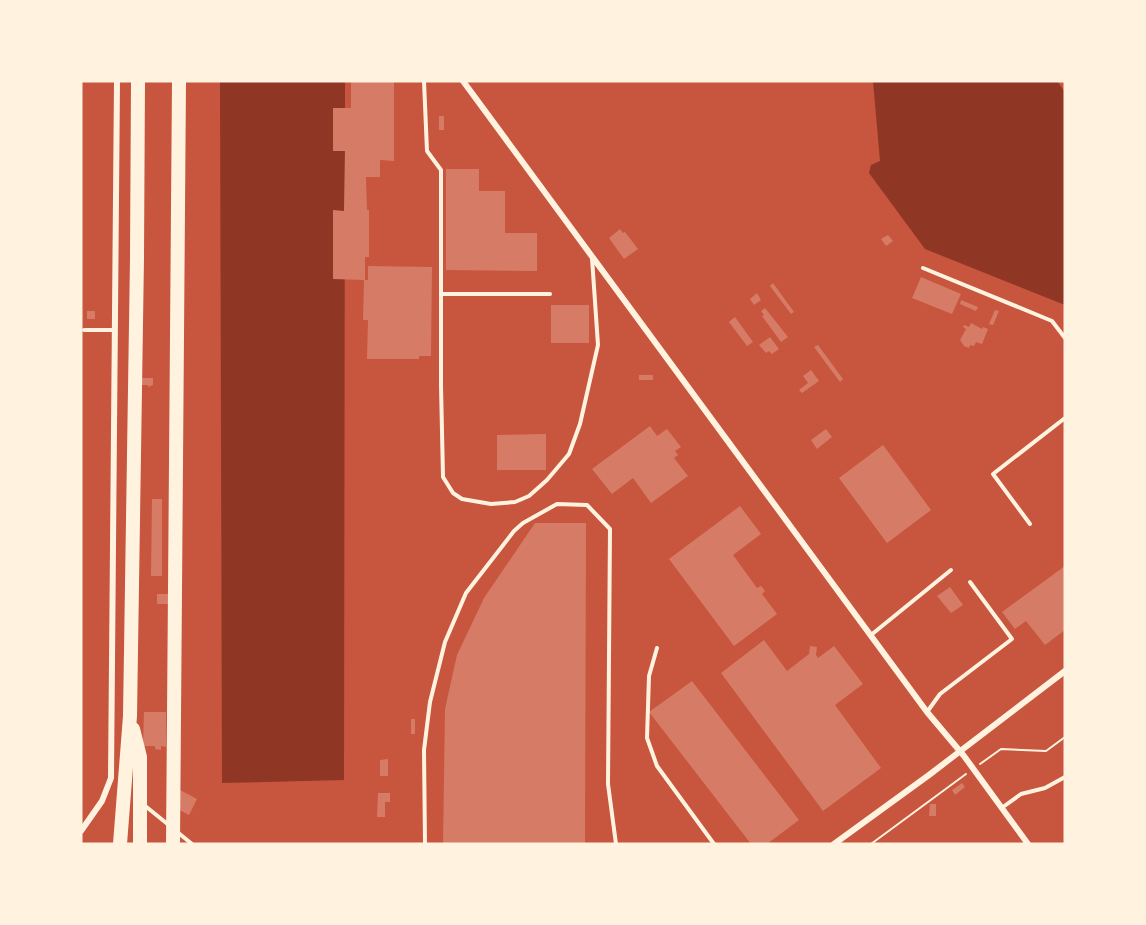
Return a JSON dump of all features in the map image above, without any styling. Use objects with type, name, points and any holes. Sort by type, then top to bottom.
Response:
[{"type":"highway","points":[[120,844],[130,716],[138,81]]},
{"type":"highway","points":[[173,844],[178,81]]},
{"type":"highway","points":[[130,716],[140,757],[140,844]]},
{"type":"street","points":[[81,831],[102,801],[111,778],[117,81]]},
{"type":"street","points":[[465,82],[870,635],[927,712],[1003,807],[1028,844]]},
{"type":"street","points":[[834,844],[1065,671]]},
{"type":"lane","points":[[424,81],[427,151],[441,170],[443,477],[453,493],[462,499],[491,504],[515,502],[529,496],[547,480],[569,454],[580,424],[598,345],[591,255]]},
{"type":"lane","points":[[923,268],[1052,321],[1065,338]]},
{"type":"lane","points":[[441,294],[550,294]]},
{"type":"lane","points":[[84,330],[115,330]]},
{"type":"lane","points":[[1030,524],[993,474],[1065,418]]},
{"type":"lane","points":[[424,844],[424,750],[430,702],[445,642],[466,593],[514,531],[523,523],[556,504],[587,505],[610,529],[608,784],[616,844]]},
{"type":"lane","points":[[870,635],[951,570]]},
{"type":"lane","points":[[927,712],[940,694],[1012,639],[970,582]]},
{"type":"lane","points":[[657,648],[649,676],[647,738],[657,766],[714,844]]},
{"type":"lane","points":[[1003,807],[1021,794],[1045,788],[1065,777]]},
{"type":"lane","points":[[111,778],[129,793]]},
{"type":"lane","points":[[138,800],[192,844]]},
{"type":"path","points":[[871,844],[1001,749],[1046,751],[1065,736]]},
{"type":"shaded area","points":[[220,81],[345,81],[344,780],[222,783]]},
{"type":"shaded area","points":[[873,81],[1057,81],[1065,92],[1065,305],[925,249],[869,173],[871,165],[880,161]]},
{"type":"building","points":[[351,81],[394,81],[394,161],[380,160],[380,177],[366,177],[369,257],[365,257],[365,280],[333,279],[333,210],[344,211],[345,151],[333,151],[333,108],[351,108]]},
{"type":"building","points":[[439,116],[444,116],[444,130],[439,130]]},
{"type":"building","points":[[446,169],[479,169],[479,191],[505,191],[505,233],[537,233],[537,271],[446,270]]},
{"type":"building","points":[[620,229],[638,249],[624,259],[609,238]]},
{"type":"building","points":[[888,235],[893,241],[886,246],[881,239]]},
{"type":"building","points":[[368,266],[432,267],[431,356],[419,356],[419,359],[367,359],[368,320],[363,320],[364,280],[368,280]]},
{"type":"building","points":[[921,277],[961,294],[952,314],[912,298]]},
{"type":"building","points":[[773,283],[794,312],[791,314],[770,286]]},
{"type":"building","points":[[757,293],[761,300],[754,305],[750,299]]},
{"type":"building","points":[[961,300],[978,307],[976,311],[960,304]]},
{"type":"building","points":[[551,305],[589,305],[589,343],[551,343]]},
{"type":"building","points":[[765,308],[788,337],[781,342],[762,316],[764,315],[761,311]]},
{"type":"building","points":[[995,310],[999,311],[993,325],[989,324]]},
{"type":"building","points":[[87,311],[95,311],[95,319],[87,319]]},
{"type":"building","points":[[735,317],[753,342],[747,346],[729,322]]},
{"type":"building","points":[[971,323],[982,329],[983,327],[988,329],[982,344],[976,342],[969,348],[964,346],[960,340],[966,329],[964,325],[969,327]]},
{"type":"building","points":[[770,337],[779,349],[772,354],[769,351],[766,353],[759,345]]},
{"type":"building","points":[[818,345],[843,379],[840,382],[814,347]]},
{"type":"building","points":[[811,370],[819,381],[802,393],[799,390],[808,383],[803,376]]},
{"type":"building","points":[[639,375],[653,375],[653,380],[639,380]]},
{"type":"building","points":[[142,378],[153,378],[153,385],[148,387],[148,385],[142,385]]},
{"type":"building","points":[[650,426],[657,436],[667,429],[681,447],[675,451],[678,455],[674,458],[688,476],[651,503],[633,478],[612,494],[592,469]]},
{"type":"building","points":[[826,429],[832,437],[817,449],[811,440]]},
{"type":"building","points":[[546,434],[546,470],[497,470],[497,435]]},
{"type":"building","points":[[883,445],[931,510],[887,543],[839,478]]},
{"type":"building","points":[[152,499],[162,499],[162,576],[151,576]]},
{"type":"building","points":[[740,506],[761,534],[733,555],[757,588],[761,586],[765,591],[762,594],[777,614],[734,646],[669,559]]},
{"type":"building","points":[[535,523],[586,523],[585,844],[443,844],[445,709],[457,655],[484,598]]},
{"type":"building","points":[[1065,566],[1065,630],[1045,645],[1026,621],[1015,629],[1002,612]]},
{"type":"building","points":[[950,587],[963,605],[951,613],[937,596]]},
{"type":"building","points":[[157,594],[170,594],[170,604],[157,604]]},
{"type":"building","points":[[764,640],[787,671],[809,654],[810,646],[817,647],[818,658],[834,646],[863,684],[835,705],[881,768],[823,811],[721,673]]},
{"type":"building","points":[[692,681],[799,820],[767,844],[751,844],[649,712]]},
{"type":"building","points":[[144,712],[166,712],[166,747],[161,746],[161,750],[155,749],[155,746],[143,746]]},
{"type":"building","points":[[411,719],[415,719],[415,734],[411,734]]},
{"type":"building","points":[[388,759],[388,776],[380,776],[380,760]]},
{"type":"building","points":[[962,783],[965,787],[955,795],[952,790]]},
{"type":"building","points":[[178,789],[197,799],[189,815],[170,805]]},
{"type":"building","points":[[378,793],[390,793],[390,802],[385,802],[385,817],[377,817]]},
{"type":"building","points":[[930,804],[936,804],[936,816],[929,816]]}]
